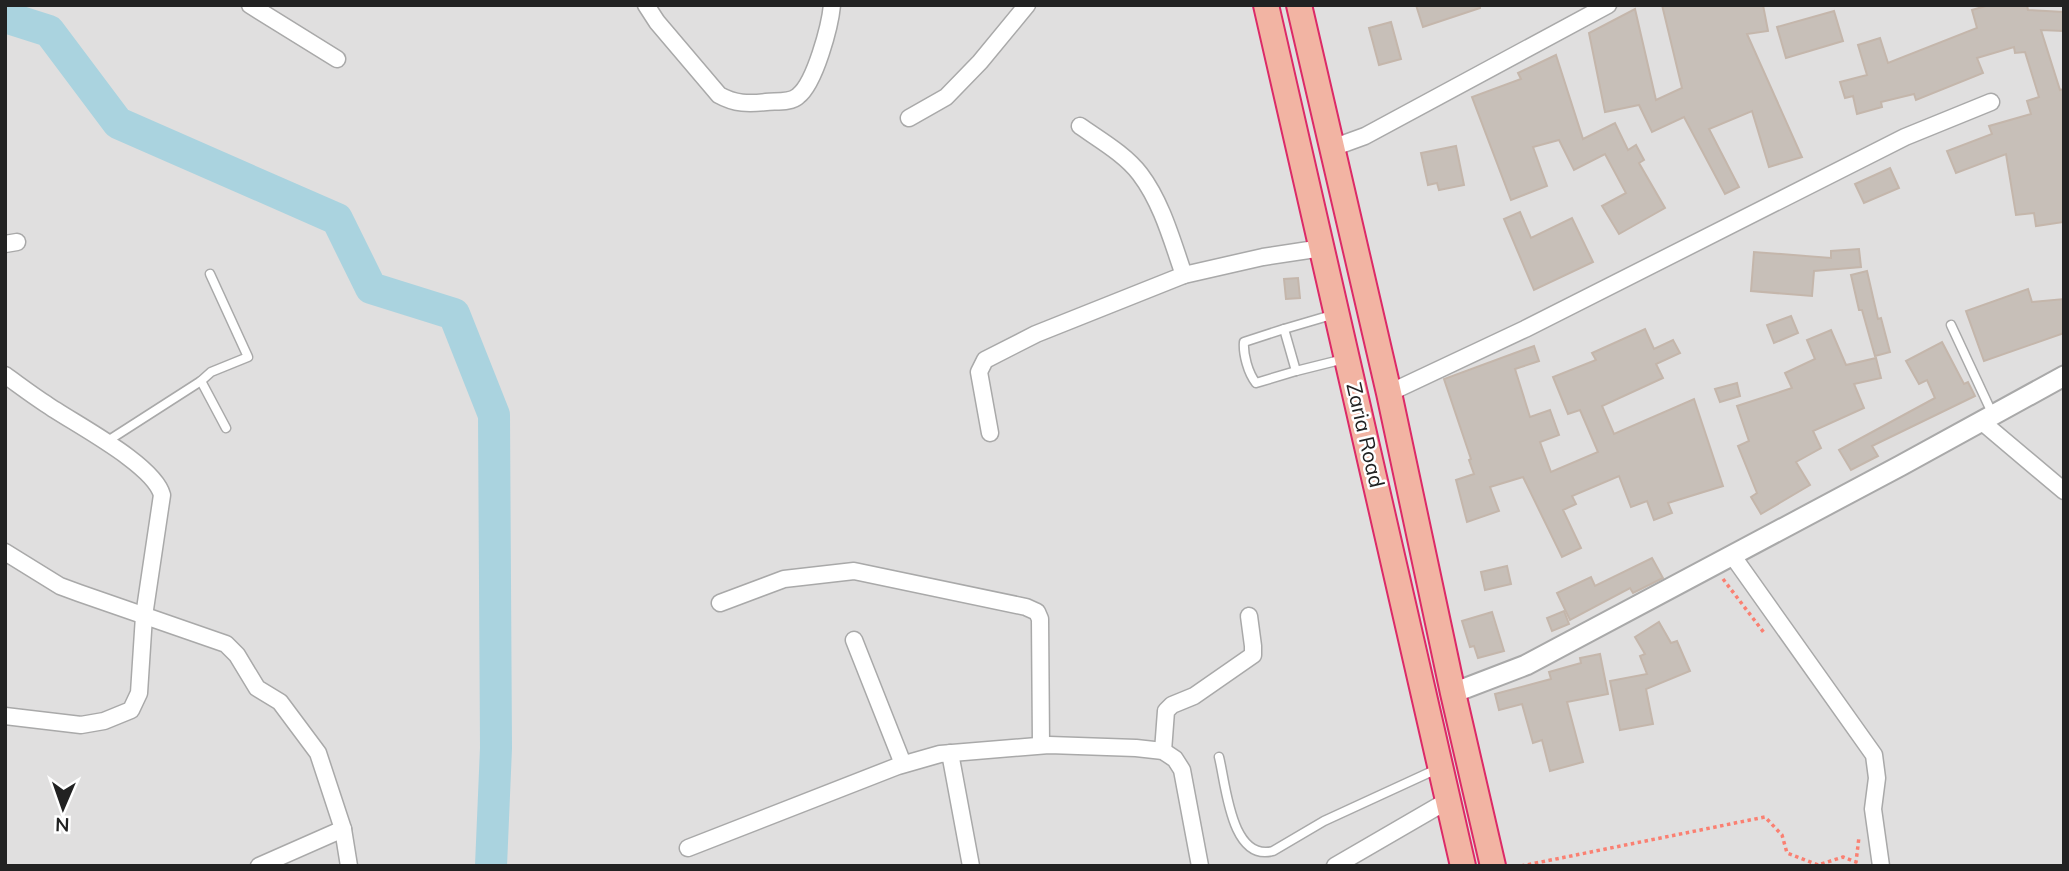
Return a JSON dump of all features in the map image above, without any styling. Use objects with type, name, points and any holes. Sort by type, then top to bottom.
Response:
[{"type":"highway","name":"Zaria Road","points":[[1266,5],[1463,866]]},
{"type":"highway","points":[[1298,5],[1389,393],[1493,866]]},
{"type":"highway","points":[[1334,302],[1363,281]]},
{"type":"street","points":[[250,5],[337,59]]},
{"type":"street","points":[[646,5],[657,22],[719,95],[732,102],[750,104],[790,100],[798,96],[808,82],[819,55],[832,5]]},
{"type":"street","points":[[909,118],[946,97],[980,62],[1027,5]]},
{"type":"street","points":[[1332,148],[1365,136],[1599,7]]},
{"type":"street","points":[[1389,393],[1525,328],[1905,137],[1992,102]]},
{"type":"street","points":[[1080,126],[1113,149],[1139,172],[1154,196],[1185,275]]},
{"type":"street","points":[[990,433],[979,372],[985,360],[1036,334],[1185,275],[1263,257],[1322,248]]},
{"type":"street","points":[[5,375],[125,455],[159,486],[162,495],[144,616],[139,692],[131,710],[104,721],[81,724],[5,716]]},
{"type":"street","points":[[1453,693],[1526,665],[2064,376]]},
{"type":"street","points":[[1987,418],[2064,491]]},
{"type":"street","points":[[5,552],[60,586],[226,644],[237,654],[257,688],[280,702],[318,753],[343,829],[349,866]]},
{"type":"street","points":[[1732,555],[1874,755],[1877,778],[1873,809],[1881,866]]},
{"type":"street","points":[[720,603],[784,579],[854,571],[1026,607],[1037,612],[1040,619],[1041,745]]},
{"type":"street","points":[[1163,751],[1166,711],[1172,705],[1194,696],[1252,655],[1249,616]]},
{"type":"street","points":[[854,640],[903,764]]},
{"type":"street","points":[[688,848],[903,764],[950,753],[1041,745],[1163,751],[1175,759],[1182,770],[1200,866]]},
{"type":"street","points":[[950,753],[971,866]]},
{"type":"street","points":[[1335,866],[1447,801]]},
{"type":"street","points":[[259,866],[343,829]]},
{"type":"lane","points":[[106,442],[211,372],[248,357],[210,274]]},
{"type":"lane","points":[[1334,302],[1284,329],[1244,342],[1243,347],[1256,383],[1347,359]]},
{"type":"lane","points":[[1951,325],[1987,418]]},
{"type":"lane","points":[[1284,329],[1296,372]]},
{"type":"lane","points":[[201,381],[226,428]]},
{"type":"lane","points":[[1219,757],[1241,840],[1254,851],[1264,854],[1324,821],[1439,768]]},
{"type":"path","points":[[1713,566],[1770,640]]},
{"type":"path","points":[[1521,866],[1765,817],[1782,835],[1787,853],[1818,865],[1843,857],[1856,862],[1859,835]]},
{"type":"shaded area","points":[[5,5],[2064,5],[2064,866],[5,866]]},
{"type":"building","points":[[1416,5],[1480,5],[1480,8],[1423,27]]},
{"type":"building","points":[[1662,5],[1763,5],[1768,31],[1747,34],[1802,157],[1769,167],[1752,111],[1709,129],[1739,187],[1725,194],[1684,117],[1652,132],[1639,105],[1605,112],[1589,33],[1635,9],[1656,100],[1682,88]]},
{"type":"building","points":[[1989,5],[2027,5],[2028,10],[2064,12],[2063,31],[2041,30],[2060,90],[2064,89],[2064,222],[2036,226],[2034,213],[2016,215],[2006,154],[1956,173],[1947,151],[1992,134],[1989,126],[2031,114],[2027,101],[2039,97],[2025,52],[2015,53],[2014,47],[1977,58],[1983,73],[1916,100],[1914,94],[1881,102],[1882,107],[1857,114],[1853,96],[1845,98],[1840,82],[1867,75],[1858,45],[1880,38],[1888,63],[1977,28],[1972,10]]},
{"type":"building","points":[[1834,11],[1843,41],[1786,58],[1777,27]]},
{"type":"building","points":[[1391,22],[1401,59],[1379,65],[1369,28]]},
{"type":"building","points":[[1556,55],[1583,139],[1615,123],[1628,150],[1636,145],[1644,160],[1639,163],[1665,208],[1619,234],[1602,206],[1626,193],[1605,154],[1574,170],[1559,140],[1533,147],[1547,186],[1511,200],[1472,97],[1521,79],[1518,73]]},
{"type":"building","points":[[1456,146],[1464,185],[1439,190],[1437,183],[1428,185],[1421,153]]},
{"type":"building","points":[[1890,168],[1899,188],[1864,203],[1855,184]]},
{"type":"building","points":[[1520,212],[1531,238],[1572,218],[1593,262],[1534,290],[1504,219]]},
{"type":"building","points":[[1859,249],[1861,267],[1814,271],[1812,296],[1751,291],[1754,252],[1831,258],[1831,251]]},
{"type":"building","points":[[1867,271],[1878,319],[1881,318],[1890,352],[1875,356],[1862,310],[1859,310],[1851,275]]},
{"type":"building","points":[[1298,278],[1300,298],[1286,299],[1284,279]]},
{"type":"building","points":[[2028,289],[2032,302],[2064,299],[2064,333],[1984,361],[1966,311]]},
{"type":"building","points":[[1791,316],[1798,333],[1774,343],[1767,325]]},
{"type":"building","points":[[1645,329],[1654,349],[1673,340],[1680,353],[1656,364],[1663,378],[1602,406],[1614,434],[1694,399],[1723,486],[1668,503],[1672,513],[1654,520],[1647,501],[1631,507],[1619,476],[1572,496],[1576,504],[1563,510],[1581,548],[1562,557],[1523,477],[1490,487],[1499,511],[1467,522],[1456,480],[1474,474],[1444,379],[1534,346],[1539,361],[1515,369],[1530,417],[1550,410],[1559,435],[1540,442],[1551,472],[1598,452],[1580,410],[1568,414],[1553,377],[1596,360],[1592,353]]},
{"type":"building","points":[[1831,330],[1846,365],[1876,358],[1881,378],[1854,384],[1864,408],[1813,431],[1821,448],[1796,462],[1810,485],[1761,514],[1751,497],[1757,493],[1738,446],[1749,441],[1737,406],[1792,388],[1785,373],[1815,359],[1807,340]]},
{"type":"building","points":[[1942,342],[1964,384],[1968,382],[1975,396],[1872,446],[1878,456],[1851,470],[1839,450],[1935,398],[1927,380],[1919,384],[1906,361]]},
{"type":"building","points":[[1737,383],[1740,396],[1720,402],[1715,389]]},
{"type":"building","points":[[1652,558],[1663,578],[1633,593],[1630,588],[1570,620],[1557,593],[1591,577],[1595,586]]},
{"type":"building","points":[[1507,566],[1511,584],[1485,590],[1481,572]]},
{"type":"building","points":[[1564,611],[1569,624],[1552,631],[1547,618]]},
{"type":"building","points":[[1492,612],[1504,651],[1478,658],[1474,646],[1470,647],[1462,621]]},
{"type":"building","points":[[1659,622],[1671,643],[1677,641],[1690,671],[1646,689],[1653,724],[1620,730],[1610,681],[1647,674],[1640,656],[1645,654],[1635,637]]},
{"type":"building","points":[[1600,654],[1608,694],[1567,702],[1583,762],[1550,771],[1542,740],[1533,743],[1522,704],[1499,710],[1495,694],[1551,679],[1549,672],[1581,663],[1580,658]]},
{"type":"waterway","points":[[5,17],[49,31],[118,123],[337,219],[371,288],[454,314],[494,415],[496,748],[491,866]]}]
